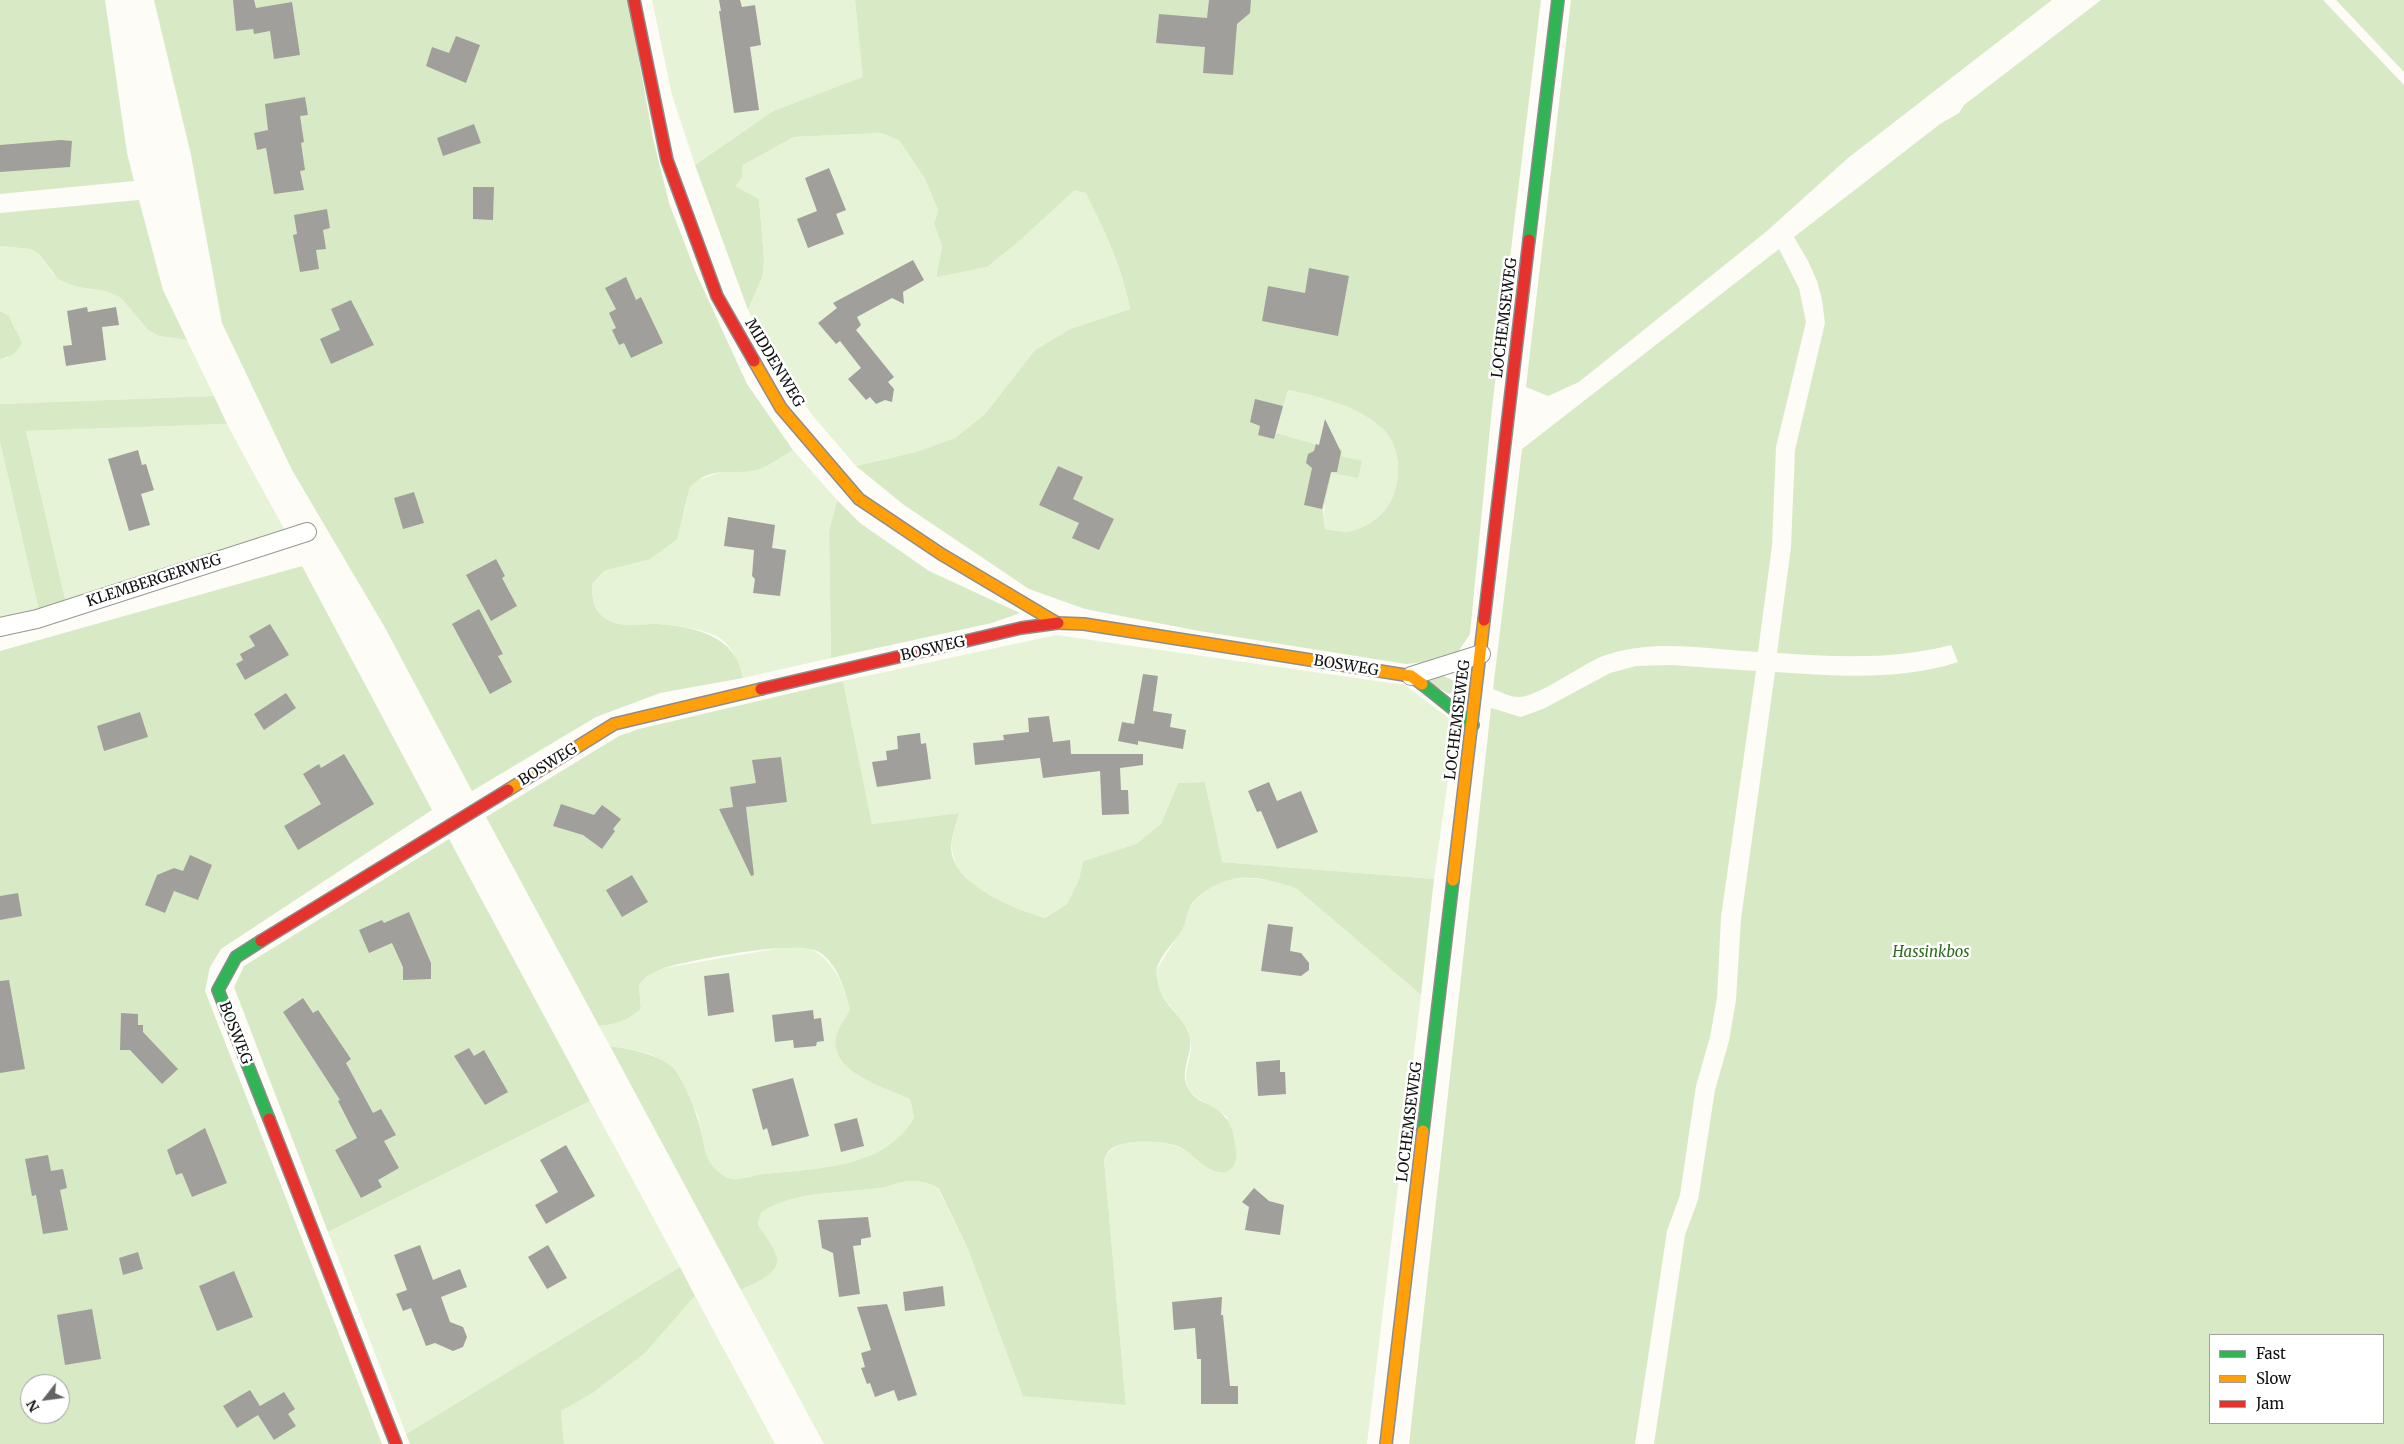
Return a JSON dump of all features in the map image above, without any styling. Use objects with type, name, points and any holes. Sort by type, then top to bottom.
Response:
[{"type":"street","name":"MIDDENWEG","points":[[634,0],[667,160],[717,296],[781,408],[859,499],[941,554],[1057,622]]},
{"type":"street","name":"LOCHEMSEWEG","points":[[1386,1444],[1558,0]]},
{"type":"street","name":"KLEMBERGERWEG","points":[[0,627],[37,619],[307,532]]},
{"type":"street","name":"BOSWEG","points":[[396,1444],[218,990],[236,957],[614,724],[1021,628],[1057,622],[1084,624],[1411,676],[1481,654]]},
{"type":"street","name":"BOSWEG","points":[[1411,676],[1473,726]]},
{"type":"green space","points":[[0,0],[105,0],[127,153],[134,181],[0,194]]},
{"type":"green space","points":[[154,0],[628,0],[653,138],[669,203],[696,273],[747,384],[793,450],[759,469],[716,473],[707,475],[699,480],[690,487],[677,539],[650,559],[604,571],[592,584],[593,598],[601,615],[617,623],[630,625],[671,625],[685,627],[712,636],[732,652],[739,664],[743,678],[660,693],[596,717],[472,791],[384,626],[292,470],[222,323],[191,155]]},
{"type":"green space","points":[[652,0],[855,0],[864,77],[773,111],[695,165],[672,95]]},
{"type":"green space","points":[[855,0],[1541,0],[1492,408],[1470,634],[1458,652],[1435,661],[1406,664],[1199,631],[1085,609],[1029,589],[904,505],[856,466],[916,452],[955,438],[985,414],[1035,350],[1070,329],[1130,309],[1118,264],[1100,221],[1086,193],[1075,190],[1017,243],[987,267],[936,277],[942,246],[934,224],[938,210],[925,179],[899,140],[881,133],[794,137],[743,165],[742,178],[735,186],[759,199],[764,258],[763,275],[748,310],[695,165],[773,111],[863,77]],"holes":[[[1288,390],[1327,400],[1352,409],[1364,415],[1388,434],[1396,453],[1398,478],[1396,489],[1387,508],[1372,522],[1348,532],[1325,529],[1323,510],[1332,473],[1358,478],[1362,461],[1341,456],[1342,449],[1333,447],[1335,440],[1333,435],[1322,434],[1319,445],[1276,433]]]},
{"type":"green space","points":[[1571,0],[2052,0],[1848,158],[1767,231],[1579,382],[1548,396],[1526,387]]},
{"type":"green space","name":"Hassinkbos","points":[[2101,0],[2323,0],[2404,85],[2404,1444],[1654,1444],[1685,1235],[1698,1200],[1715,1090],[1729,1041],[1736,1000],[1741,919],[1775,672],[1844,676],[1890,675],[1936,668],[1958,662],[1951,645],[1930,650],[1886,655],[1821,656],[1777,653],[1791,547],[1795,450],[1825,323],[1817,281],[1794,237],[1940,124],[1959,113],[1964,105]]},
{"type":"green space","points":[[2336,0],[2404,0],[2404,72]]},
{"type":"green space","points":[[881,133],[899,140],[925,179],[938,210],[934,224],[942,246],[936,276],[987,267],[1017,243],[1075,190],[1086,192],[1100,221],[1118,264],[1130,309],[1070,329],[1035,350],[985,414],[955,438],[916,452],[856,466],[813,416],[773,360],[748,310],[763,275],[764,258],[759,199],[734,186],[742,178],[743,165],[794,137]]},
{"type":"green space","points":[[139,200],[163,290],[187,340],[159,336],[148,330],[121,298],[106,291],[77,287],[58,279],[39,254],[30,249],[0,246],[0,213]]},
{"type":"green space","points":[[0,246],[30,249],[39,254],[54,275],[77,287],[106,291],[121,298],[148,330],[159,336],[187,340],[214,396],[0,404],[0,359],[8,358],[16,329],[9,317],[0,311]]},
{"type":"green space","points":[[1779,249],[1799,288],[1806,322],[1776,447],[1772,546],[1758,652],[1680,646],[1641,647],[1603,656],[1547,687],[1526,696],[1512,696],[1493,689],[1522,449]]},
{"type":"green space","points":[[0,311],[9,316],[22,343],[13,354],[0,359]]},
{"type":"green space","points":[[1288,390],[1314,396],[1352,409],[1364,415],[1388,434],[1397,457],[1398,478],[1396,489],[1387,508],[1372,522],[1348,532],[1325,529],[1324,510],[1327,491],[1341,456],[1333,447],[1335,440],[1333,435],[1326,432],[1319,445],[1276,433]]},
{"type":"green space","points":[[214,396],[227,424],[26,431],[66,603],[39,611],[0,442],[0,404]]},
{"type":"green space","points":[[227,424],[284,529],[66,603],[26,431]]},
{"type":"green space","points":[[0,442],[39,611],[0,618]]},
{"type":"green space","points":[[793,450],[837,500],[829,531],[831,658],[743,678],[732,651],[725,642],[715,636],[699,630],[672,625],[630,625],[617,623],[601,615],[594,602],[592,584],[604,571],[638,562],[684,513],[690,487],[695,481],[727,470],[758,469]]},
{"type":"green space","points":[[837,500],[860,523],[929,571],[1020,613],[992,623],[831,658],[829,531]]},
{"type":"green space","points":[[302,566],[432,810],[221,949],[210,967],[205,991],[382,1444],[0,1444],[0,651]]},
{"type":"green space","points":[[1056,635],[1405,685],[1454,722],[1452,752],[1434,879],[1221,862],[1205,782],[1178,783],[1161,824],[1136,844],[1083,861],[1079,879],[1067,904],[1045,918],[1005,904],[978,888],[966,878],[958,867],[952,850],[952,839],[959,813],[872,824],[843,681]]},
{"type":"green space","points":[[1671,665],[1756,671],[1721,917],[1717,998],[1710,1037],[1696,1086],[1680,1195],[1667,1231],[1635,1444],[1409,1444],[1491,708],[1521,717],[1545,708],[1610,673],[1636,666]]},
{"type":"green space","points":[[1441,675],[1457,682],[1459,689],[1449,694],[1424,680]]},
{"type":"green space","points":[[843,681],[872,824],[959,813],[951,844],[952,855],[957,867],[966,878],[991,896],[1033,914],[1045,918],[1067,904],[1079,879],[1083,861],[1136,844],[1161,824],[1178,783],[1205,782],[1222,862],[1434,879],[1421,995],[1297,889],[1277,882],[1256,878],[1234,879],[1224,881],[1211,888],[1198,897],[1191,905],[1182,930],[1159,963],[1157,970],[1159,987],[1165,1000],[1184,1024],[1190,1038],[1190,1050],[1185,1074],[1187,1086],[1198,1099],[1213,1107],[1227,1119],[1232,1129],[1236,1157],[1234,1165],[1228,1171],[1215,1171],[1176,1146],[1157,1142],[1135,1142],[1117,1146],[1109,1151],[1104,1159],[1126,1405],[1023,1396],[968,1249],[939,1189],[932,1185],[906,1181],[880,1188],[804,1196],[775,1205],[761,1212],[758,1224],[774,1250],[777,1264],[770,1274],[741,1290],[610,1046],[650,1055],[671,1066],[685,1087],[693,1106],[705,1150],[713,1167],[724,1176],[733,1179],[827,1167],[867,1157],[901,1135],[914,1118],[910,1099],[860,1076],[848,1068],[840,1058],[836,1047],[837,1033],[850,1009],[848,1002],[843,986],[831,963],[819,952],[807,949],[768,949],[744,952],[664,968],[647,976],[639,985],[641,1009],[622,1021],[599,1026],[486,817],[619,736],[639,729]]},
{"type":"green space","points":[[449,839],[590,1101],[328,1232],[234,987],[244,966]]},
{"type":"green space","points":[[1249,878],[1276,881],[1297,889],[1421,995],[1367,1444],[824,1444],[741,1290],[760,1280],[777,1257],[758,1224],[760,1212],[774,1205],[803,1196],[880,1188],[906,1181],[926,1183],[939,1190],[968,1249],[990,1306],[1126,1404],[1104,1159],[1110,1151],[1118,1146],[1139,1141],[1150,1141],[1183,1149],[1199,1162],[1228,1118],[1194,1095],[1188,1086],[1186,1074],[1191,1050],[1190,1037],[1181,1019],[1162,995],[1157,969],[1182,929],[1191,905],[1207,889],[1226,879]]},
{"type":"green space","points":[[807,947],[824,958],[836,972],[847,999],[850,1009],[837,1032],[836,1047],[843,1060],[910,1099],[914,1118],[901,1135],[867,1157],[827,1167],[765,1174],[734,1180],[729,1179],[717,1171],[708,1158],[697,1114],[670,1070],[661,1060],[643,1052],[610,1046],[599,1026],[622,1021],[641,1009],[639,985],[647,976],[664,968],[780,948]]},
{"type":"green space","points":[[590,1101],[680,1267],[406,1434],[328,1232]]},
{"type":"green space","points":[[680,1267],[695,1296],[645,1353],[593,1393],[561,1411],[564,1444],[410,1444],[406,1434]]},
{"type":"green space","points":[[695,1296],[775,1444],[564,1444],[561,1411],[593,1393],[645,1353]]},
{"type":"building","points":[[233,0],[254,0],[256,8],[292,2],[300,55],[274,59],[270,31],[254,34],[253,29],[236,31]]},
{"type":"building","points":[[719,0],[740,0],[742,7],[755,5],[761,45],[750,47],[759,110],[734,113]]},
{"type":"building","points":[[1209,0],[1251,0],[1250,13],[1237,24],[1233,75],[1203,73],[1205,47],[1156,43],[1159,14],[1207,18]]},
{"type":"building","points":[[456,36],[480,45],[466,83],[426,66],[432,47],[449,53]]},
{"type":"building","points":[[305,97],[308,115],[300,116],[304,142],[301,143],[305,170],[300,171],[304,190],[274,194],[266,148],[257,150],[254,133],[268,130],[265,104]]},
{"type":"building","points":[[474,124],[481,143],[443,156],[437,138]]},
{"type":"building","points":[[61,140],[72,141],[70,167],[0,172],[0,145]]},
{"type":"building","points":[[829,168],[846,210],[836,214],[844,234],[808,248],[797,219],[817,211],[805,178]]},
{"type":"building","points":[[473,187],[494,187],[493,220],[473,219]]},
{"type":"building","points":[[327,209],[330,228],[323,230],[326,249],[316,250],[319,269],[300,272],[293,235],[297,234],[294,215]]},
{"type":"building","points":[[913,260],[924,280],[903,292],[904,304],[892,298],[857,317],[861,325],[856,330],[894,377],[888,382],[894,389],[892,402],[885,400],[876,404],[870,397],[866,400],[848,379],[861,368],[840,341],[836,344],[818,323],[837,308],[833,303]]},
{"type":"building","points":[[1309,268],[1349,276],[1338,336],[1262,321],[1268,286],[1305,293]]},
{"type":"building","points":[[626,277],[636,300],[641,297],[663,343],[631,358],[624,343],[619,345],[612,330],[616,328],[609,313],[616,309],[605,288]]},
{"type":"building","points":[[351,300],[374,345],[331,364],[320,339],[340,330],[331,309]]},
{"type":"building","points":[[87,307],[88,312],[116,307],[119,325],[102,327],[106,360],[66,366],[63,346],[72,345],[67,311]]},
{"type":"building","points":[[1255,399],[1283,406],[1274,439],[1258,435],[1260,426],[1250,422]]},
{"type":"building","points":[[1325,419],[1341,452],[1337,472],[1331,472],[1322,509],[1304,505],[1312,468],[1306,463],[1308,454],[1314,451],[1316,444],[1319,445]]},
{"type":"building","points":[[138,450],[142,465],[146,464],[154,490],[141,494],[150,525],[129,531],[108,459]]},
{"type":"building","points":[[1058,466],[1083,477],[1073,499],[1114,519],[1099,550],[1072,538],[1079,523],[1039,505]]},
{"type":"building","points":[[414,492],[424,523],[403,529],[394,498]]},
{"type":"building","points":[[728,517],[775,525],[772,548],[786,550],[780,596],[753,593],[755,579],[752,576],[754,550],[724,546]]},
{"type":"building","points":[[496,559],[505,576],[502,578],[517,606],[491,621],[466,575]]},
{"type":"building","points":[[479,609],[503,654],[498,656],[512,682],[490,694],[452,624]]},
{"type":"building","points":[[270,624],[289,655],[245,680],[236,664],[243,660],[240,654],[255,646],[249,636]]},
{"type":"building","points":[[1143,674],[1158,676],[1153,711],[1172,714],[1170,727],[1186,730],[1183,749],[1138,741],[1138,745],[1118,741],[1122,722],[1134,724]]},
{"type":"building","points":[[286,693],[296,708],[264,730],[254,714]]},
{"type":"building","points":[[140,712],[148,737],[104,751],[97,726]]},
{"type":"building","points":[[1049,716],[1053,742],[1070,740],[1071,754],[1143,754],[1143,765],[1120,768],[1121,790],[1128,790],[1129,814],[1102,815],[1100,771],[1043,778],[1040,758],[975,765],[973,743],[1004,740],[1003,735],[1029,732],[1028,718]]},
{"type":"building","points":[[920,733],[921,744],[926,743],[931,779],[877,787],[872,762],[887,760],[886,751],[898,749],[897,736]]},
{"type":"building","points":[[344,754],[374,804],[298,850],[284,826],[321,804],[303,774],[319,764],[321,768]]},
{"type":"building","points":[[781,757],[787,802],[746,807],[754,875],[751,876],[719,809],[733,807],[730,787],[756,783],[752,760]]},
{"type":"building","points":[[1269,782],[1277,801],[1301,791],[1318,832],[1277,849],[1261,811],[1257,812],[1248,791]]},
{"type":"building","points":[[561,804],[594,815],[602,805],[621,819],[602,849],[583,835],[553,826]]},
{"type":"building","points":[[190,855],[212,865],[198,900],[174,891],[165,913],[145,905],[157,875],[174,868],[183,871]]},
{"type":"building","points":[[632,875],[648,902],[622,917],[606,890]]},
{"type":"building","points":[[18,893],[22,916],[0,920],[0,896]]},
{"type":"building","points":[[409,912],[431,963],[431,979],[403,980],[403,967],[392,943],[369,953],[359,930],[382,920],[384,923]]},
{"type":"building","points":[[1268,924],[1293,927],[1290,951],[1301,953],[1309,963],[1309,970],[1301,976],[1261,971]]},
{"type":"building","points":[[729,973],[734,1012],[708,1016],[704,976]]},
{"type":"building","points":[[9,980],[25,1069],[0,1073],[0,981]]},
{"type":"building","points":[[303,998],[313,1013],[318,1010],[351,1059],[346,1063],[373,1113],[381,1109],[396,1135],[384,1141],[399,1168],[378,1180],[382,1187],[361,1198],[335,1150],[357,1138],[338,1101],[340,1100],[283,1012]]},
{"type":"building","points":[[813,1010],[814,1019],[821,1018],[824,1041],[817,1042],[816,1046],[794,1048],[793,1040],[775,1042],[772,1015]]},
{"type":"building","points":[[121,1013],[138,1014],[138,1025],[143,1025],[143,1032],[178,1069],[162,1084],[130,1050],[120,1050]]},
{"type":"building","points":[[469,1048],[474,1056],[484,1050],[508,1092],[485,1105],[454,1056]]},
{"type":"building","points":[[1280,1060],[1280,1072],[1285,1072],[1286,1094],[1258,1096],[1256,1062]]},
{"type":"building","points":[[793,1078],[809,1136],[772,1146],[767,1128],[763,1130],[752,1089]]},
{"type":"building","points":[[857,1118],[864,1146],[841,1152],[834,1124]]},
{"type":"building","points":[[205,1128],[227,1183],[192,1197],[182,1173],[176,1175],[167,1150]]},
{"type":"building","points":[[566,1145],[595,1196],[546,1224],[535,1205],[558,1192],[540,1160]]},
{"type":"building","points":[[48,1155],[51,1171],[63,1169],[67,1188],[60,1190],[68,1230],[43,1234],[36,1195],[32,1196],[25,1159]]},
{"type":"building","points":[[1254,1188],[1269,1201],[1284,1205],[1280,1235],[1245,1230],[1249,1207],[1242,1202]]},
{"type":"building","points":[[868,1217],[871,1237],[861,1239],[861,1245],[853,1246],[860,1294],[839,1297],[833,1253],[822,1248],[818,1220]]},
{"type":"building","points":[[420,1245],[433,1280],[460,1269],[467,1287],[441,1297],[450,1322],[463,1327],[467,1337],[463,1347],[453,1351],[435,1343],[426,1346],[411,1308],[403,1311],[396,1294],[407,1290],[394,1255]]},
{"type":"building","points":[[548,1245],[567,1278],[547,1289],[528,1257]]},
{"type":"building","points":[[138,1252],[143,1269],[123,1275],[119,1258]]},
{"type":"building","points":[[234,1271],[253,1317],[217,1331],[199,1286]]},
{"type":"building","points":[[943,1286],[945,1306],[905,1311],[903,1292]]},
{"type":"building","points":[[1222,1297],[1221,1315],[1223,1315],[1230,1386],[1238,1386],[1238,1404],[1201,1404],[1201,1359],[1197,1359],[1195,1328],[1174,1330],[1172,1302]]},
{"type":"building","points":[[887,1304],[917,1395],[898,1401],[894,1390],[875,1397],[870,1383],[867,1384],[861,1368],[865,1367],[861,1353],[871,1350],[857,1307]]},
{"type":"building","points":[[92,1309],[101,1359],[65,1365],[57,1315]]},
{"type":"building","points":[[250,1390],[260,1406],[284,1392],[295,1409],[288,1414],[296,1426],[274,1440],[258,1415],[237,1428],[223,1406]]},
{"type":"traffic: fast","points":[[1529,240],[1558,0]]},
{"type":"traffic: fast","points":[[1422,684],[1473,725]]},
{"type":"traffic: fast","points":[[1423,1131],[1453,880]]},
{"type":"traffic: fast","points":[[261,941],[236,957],[218,990],[269,1119]]},
{"type":"traffic: slow","points":[[754,361],[781,408],[859,499],[941,554],[1057,623]]},
{"type":"traffic: slow","points":[[1453,880],[1484,620]]},
{"type":"traffic: slow","points":[[1058,623],[1084,624],[1411,676],[1422,684]]},
{"type":"traffic: slow","points":[[508,790],[614,724],[761,689]]},
{"type":"traffic: slow","points":[[1386,1444],[1423,1131]]},
{"type":"traffic: jam","points":[[634,0],[667,160],[717,296],[754,361]]},
{"type":"traffic: jam","points":[[1484,620],[1529,240]]},
{"type":"traffic: jam","points":[[761,689],[1021,628],[1058,623]]},
{"type":"traffic: jam","points":[[261,941],[508,790]]},
{"type":"traffic: jam","points":[[269,1119],[396,1444]]}]
